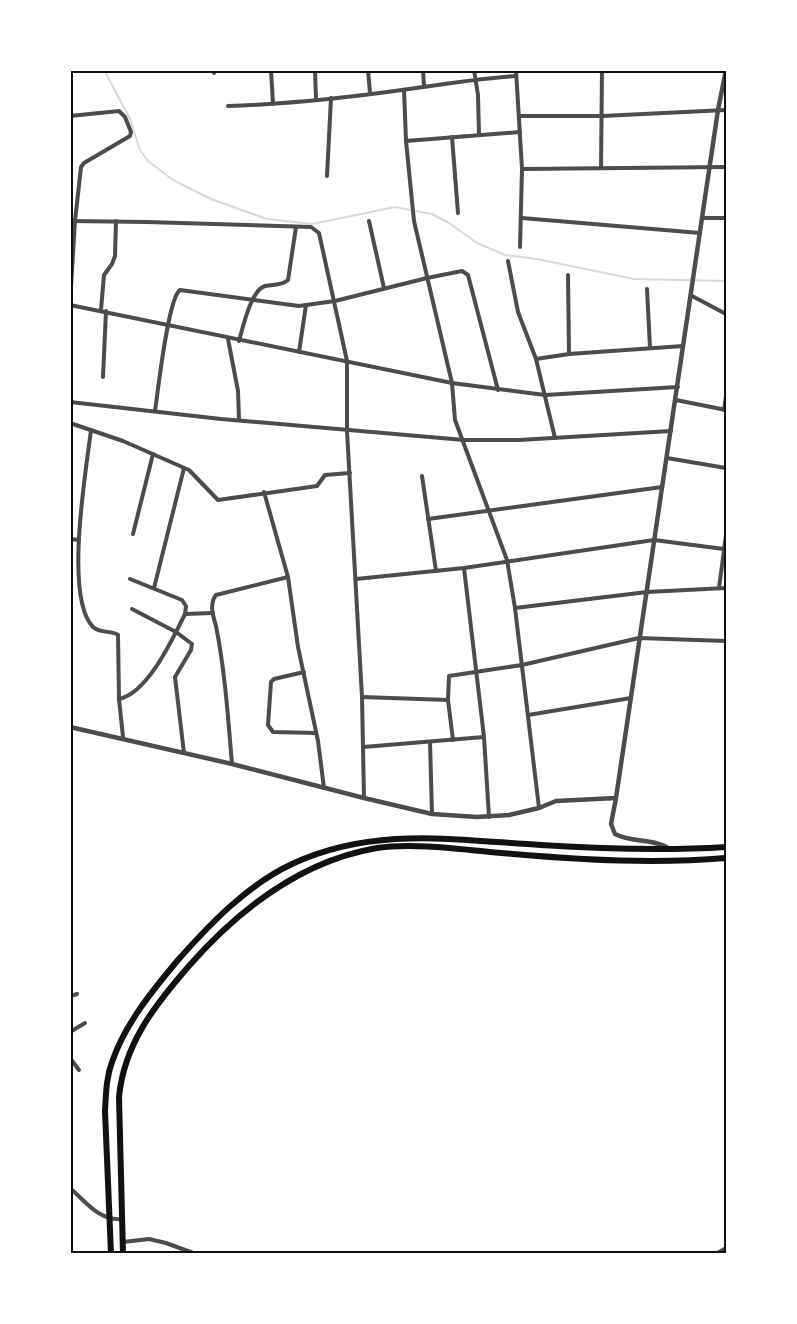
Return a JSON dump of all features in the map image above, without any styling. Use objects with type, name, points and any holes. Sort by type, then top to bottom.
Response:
[{"type":"main road","points":[[111,1254],[106,1089],[112,1062],[133,1018],[194,943],[230,907],[268,877],[325,851],[376,839],[421,838],[615,850],[672,851],[726,847]]},
{"type":"main road","points":[[123,1254],[119,1097],[123,1068],[136,1037],[168,990],[202,951],[250,907],[274,889],[311,868],[378,848],[421,848],[617,862],[726,858]]},
{"type":"street","points":[[272,70],[273,104]]},
{"type":"street","points":[[315,70],[316,99]]},
{"type":"street","points":[[368,70],[370,93]]},
{"type":"street","points":[[423,70],[424,86]]},
{"type":"street","points":[[474,70],[478,95],[479,135]]},
{"type":"street","points":[[601,168],[602,70]]},
{"type":"street","points":[[672,851],[656,842],[615,834],[611,824],[620,779],[639,638],[672,431],[718,110],[726,70]]},
{"type":"street","points":[[228,106],[273,104],[404,90],[516,73],[522,169],[520,247]]},
{"type":"street","points":[[404,90],[406,141],[414,221],[452,383],[455,420],[507,561],[539,808]]},
{"type":"street","points":[[327,176],[331,98]]},
{"type":"street","points":[[519,116],[602,116],[726,110]]},
{"type":"street","points":[[70,116],[119,111],[125,117],[131,132],[130,136],[84,163],[80,171],[73,221],[70,304],[228,339],[498,390],[545,395],[678,387]]},
{"type":"street","points":[[406,141],[520,132]]},
{"type":"street","points":[[452,137],[458,213]]},
{"type":"street","points":[[522,169],[726,167]]},
{"type":"street","points":[[522,218],[701,233]]},
{"type":"street","points":[[703,218],[726,218]]},
{"type":"street","points":[[73,221],[296,227],[314,228],[319,233],[336,301],[347,361],[347,431],[362,696],[364,798]]},
{"type":"street","points":[[103,377],[104,275],[114,261],[116,221]]},
{"type":"street","points":[[369,221],[384,288]]},
{"type":"street","points":[[239,341],[254,299],[262,288],[288,280],[296,227]]},
{"type":"street","points":[[508,261],[518,312],[536,359],[555,438]]},
{"type":"street","points":[[155,411],[168,325],[175,294],[180,290],[254,299],[282,305],[306,305],[336,301],[462,271],[468,275],[498,390]]},
{"type":"street","points":[[568,275],[569,354]]},
{"type":"street","points":[[647,289],[650,348]]},
{"type":"street","points":[[692,296],[726,314]]},
{"type":"street","points":[[298,352],[306,305]]},
{"type":"street","points":[[228,339],[238,391],[239,420]]},
{"type":"street","points":[[536,359],[569,354],[684,346]]},
{"type":"street","points":[[676,400],[725,410],[726,396]]},
{"type":"street","points":[[70,402],[347,431],[464,440],[555,438],[672,431]]},
{"type":"street","points":[[70,423],[184,468],[218,500],[317,486],[325,475],[350,473]]},
{"type":"street","points":[[91,430],[79,540],[80,598],[92,626],[99,631],[118,635],[119,699],[123,738]]},
{"type":"street","points":[[133,534],[153,454]]},
{"type":"street","points":[[667,458],[726,468]]},
{"type":"street","points":[[154,588],[184,468]]},
{"type":"street","points":[[422,476],[436,571]]},
{"type":"street","points":[[428,519],[662,488]]},
{"type":"street","points":[[264,492],[288,577],[317,733],[324,788]]},
{"type":"street","points":[[719,588],[726,536]]},
{"type":"street","points":[[70,539],[79,540]]},
{"type":"street","points":[[356,579],[464,568],[654,540],[724,549]]},
{"type":"street","points":[[464,568],[484,737],[489,816]]},
{"type":"street","points":[[232,764],[223,665],[212,601],[216,595],[288,577]]},
{"type":"street","points":[[119,699],[126,698],[139,688],[176,632],[185,614],[186,606],[185,603],[154,588],[130,579]]},
{"type":"street","points":[[515,609],[646,592],[726,588]]},
{"type":"street","points":[[132,609],[176,632],[193,646],[175,677],[184,753]]},
{"type":"street","points":[[185,614],[213,613]]},
{"type":"street","points":[[453,740],[448,700],[449,676],[522,664],[639,638],[726,641]]},
{"type":"street","points":[[304,672],[271,681],[268,728],[273,732],[317,733]]},
{"type":"street","points":[[362,696],[448,700]]},
{"type":"street","points":[[528,715],[631,698]]},
{"type":"street","points":[[70,727],[232,764],[432,814],[489,816],[523,813],[556,801],[616,798]]},
{"type":"street","points":[[363,747],[484,737]]},
{"type":"street","points":[[430,742],[432,814]]},
{"type":"street","points":[[70,996],[76,994]]},
{"type":"street","points":[[70,1032],[85,1023]]},
{"type":"street","points":[[70,1058],[79,1070]]},
{"type":"street","points":[[70,1188],[101,1216],[110,1220],[122,1219]]},
{"type":"street","points":[[123,1242],[148,1239],[196,1254]]},
{"type":"street","points":[[716,1254],[726,1248]]},
{"type":"waterway","points":[[104,70],[130,119],[140,150],[148,161],[173,180],[211,199],[267,219],[312,224],[395,207],[432,214],[477,243],[505,255],[537,259],[634,279],[726,281]]}]
